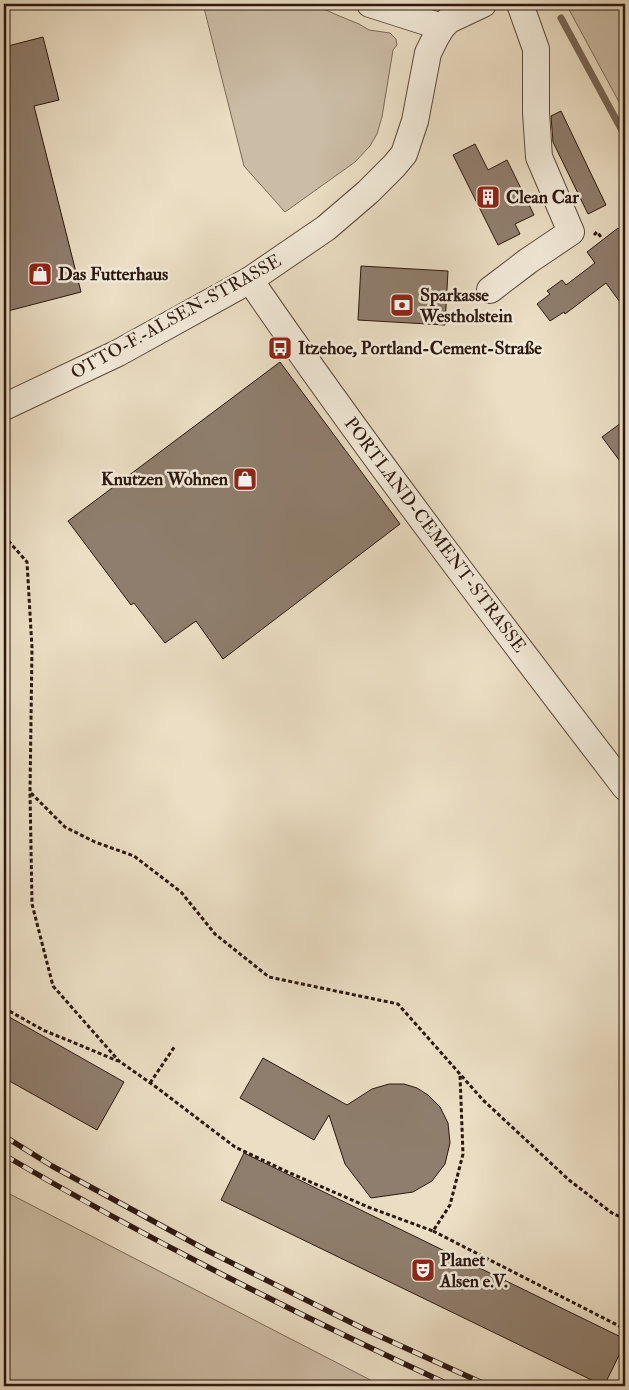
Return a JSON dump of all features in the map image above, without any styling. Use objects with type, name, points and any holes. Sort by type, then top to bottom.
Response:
[{"type":"street","points":[[370,4],[442,27]]},
{"type":"street","name":"OTTO-F.-ALSEN-STRASSE","points":[[4,408],[118,353],[250,280],[326,228],[368,192],[404,154],[415,120],[428,53],[442,27],[449,20],[484,4]]},
{"type":"street","points":[[490,290],[571,232],[539,157],[536,113],[536,49],[520,4]]},
{"type":"street","name":"PORTLAND-CEMENT-STRASSE","points":[[250,280],[440,544],[625,787]]},
{"type":"path","points":[[4,536],[26,562],[32,648],[30,792],[32,904],[53,986],[119,1061]]},
{"type":"path","points":[[30,792],[65,827],[95,842],[134,856],[181,892],[215,934],[269,977],[398,1004],[483,1100],[569,1180],[612,1213],[625,1219]]},
{"type":"path","points":[[4,1008],[43,1030],[119,1061],[235,1147],[368,1208],[433,1231],[625,1329]]},
{"type":"path","points":[[150,1083],[175,1046]]},
{"type":"path","points":[[433,1231],[450,1205],[463,1154],[460,1075]]},
{"type":"shaded area","points":[[203,4],[313,4],[369,30],[390,33],[396,39],[397,45],[393,50],[382,117],[377,134],[370,146],[355,162],[285,212],[244,166]]},
{"type":"shaded area","points":[[566,4],[625,4],[625,113]]},
{"type":"shaded area","points":[[4,1191],[382,1386],[4,1386]]},
{"type":"building","points":[[43,37],[59,100],[34,106],[81,292],[4,312],[4,47]]},
{"type":"building","points":[[561,111],[606,205],[588,214],[553,142],[551,116]]},
{"type":"building","name":"Clean Car","points":[[475,144],[488,170],[507,160],[534,215],[515,224],[520,234],[498,245],[453,155]]},
{"type":"building","points":[[618,228],[625,237],[625,309],[606,283],[565,314],[564,312],[550,321],[537,304],[550,294],[547,291],[562,280],[566,285],[595,263],[587,252]]},
{"type":"building","name":"Sparkasse Westholstein","points":[[361,266],[448,271],[445,325],[358,320]]},
{"type":"building","name":"Knutzen Wohnen","points":[[280,362],[400,524],[223,659],[196,621],[165,643],[134,603],[131,605],[68,521]]},
{"type":"building","points":[[625,420],[625,468],[602,437]]},
{"type":"building","points":[[4,1014],[124,1082],[97,1130],[4,1078]]},
{"type":"building","points":[[263,1058],[347,1105],[372,1089],[389,1084],[404,1084],[417,1088],[428,1095],[440,1107],[448,1123],[450,1143],[445,1164],[432,1181],[413,1192],[371,1198],[345,1164],[329,1115],[314,1140],[240,1098]]},
{"type":"building","name":"Planet Alsen e.V.","points":[[244,1153],[625,1339],[625,1343],[604,1386],[221,1200]]},
{"type":"waterway","points":[[561,18],[625,136]]},
{"type":"railway","points":[[4,1136],[52,1166],[208,1251],[366,1330],[489,1386]]},
{"type":"railway","points":[[4,1155],[114,1217],[225,1276],[452,1386]]},
{"type":"place","name":"Clean Car","points":[[488,197]]},
{"type":"place","name":"Das Futterhaus","points":[[40,274]]},
{"type":"place","name":"Sparkasse Westholstein","points":[[402,305]]},
{"type":"place","name":"Itzehoe, Portland-Cement-Straße","points":[[280,348]]},
{"type":"place","name":"Knutzen Wohnen","points":[[245,479]]},
{"type":"place","name":"Planet Alsen e.V.","points":[[423,1270]]}]
